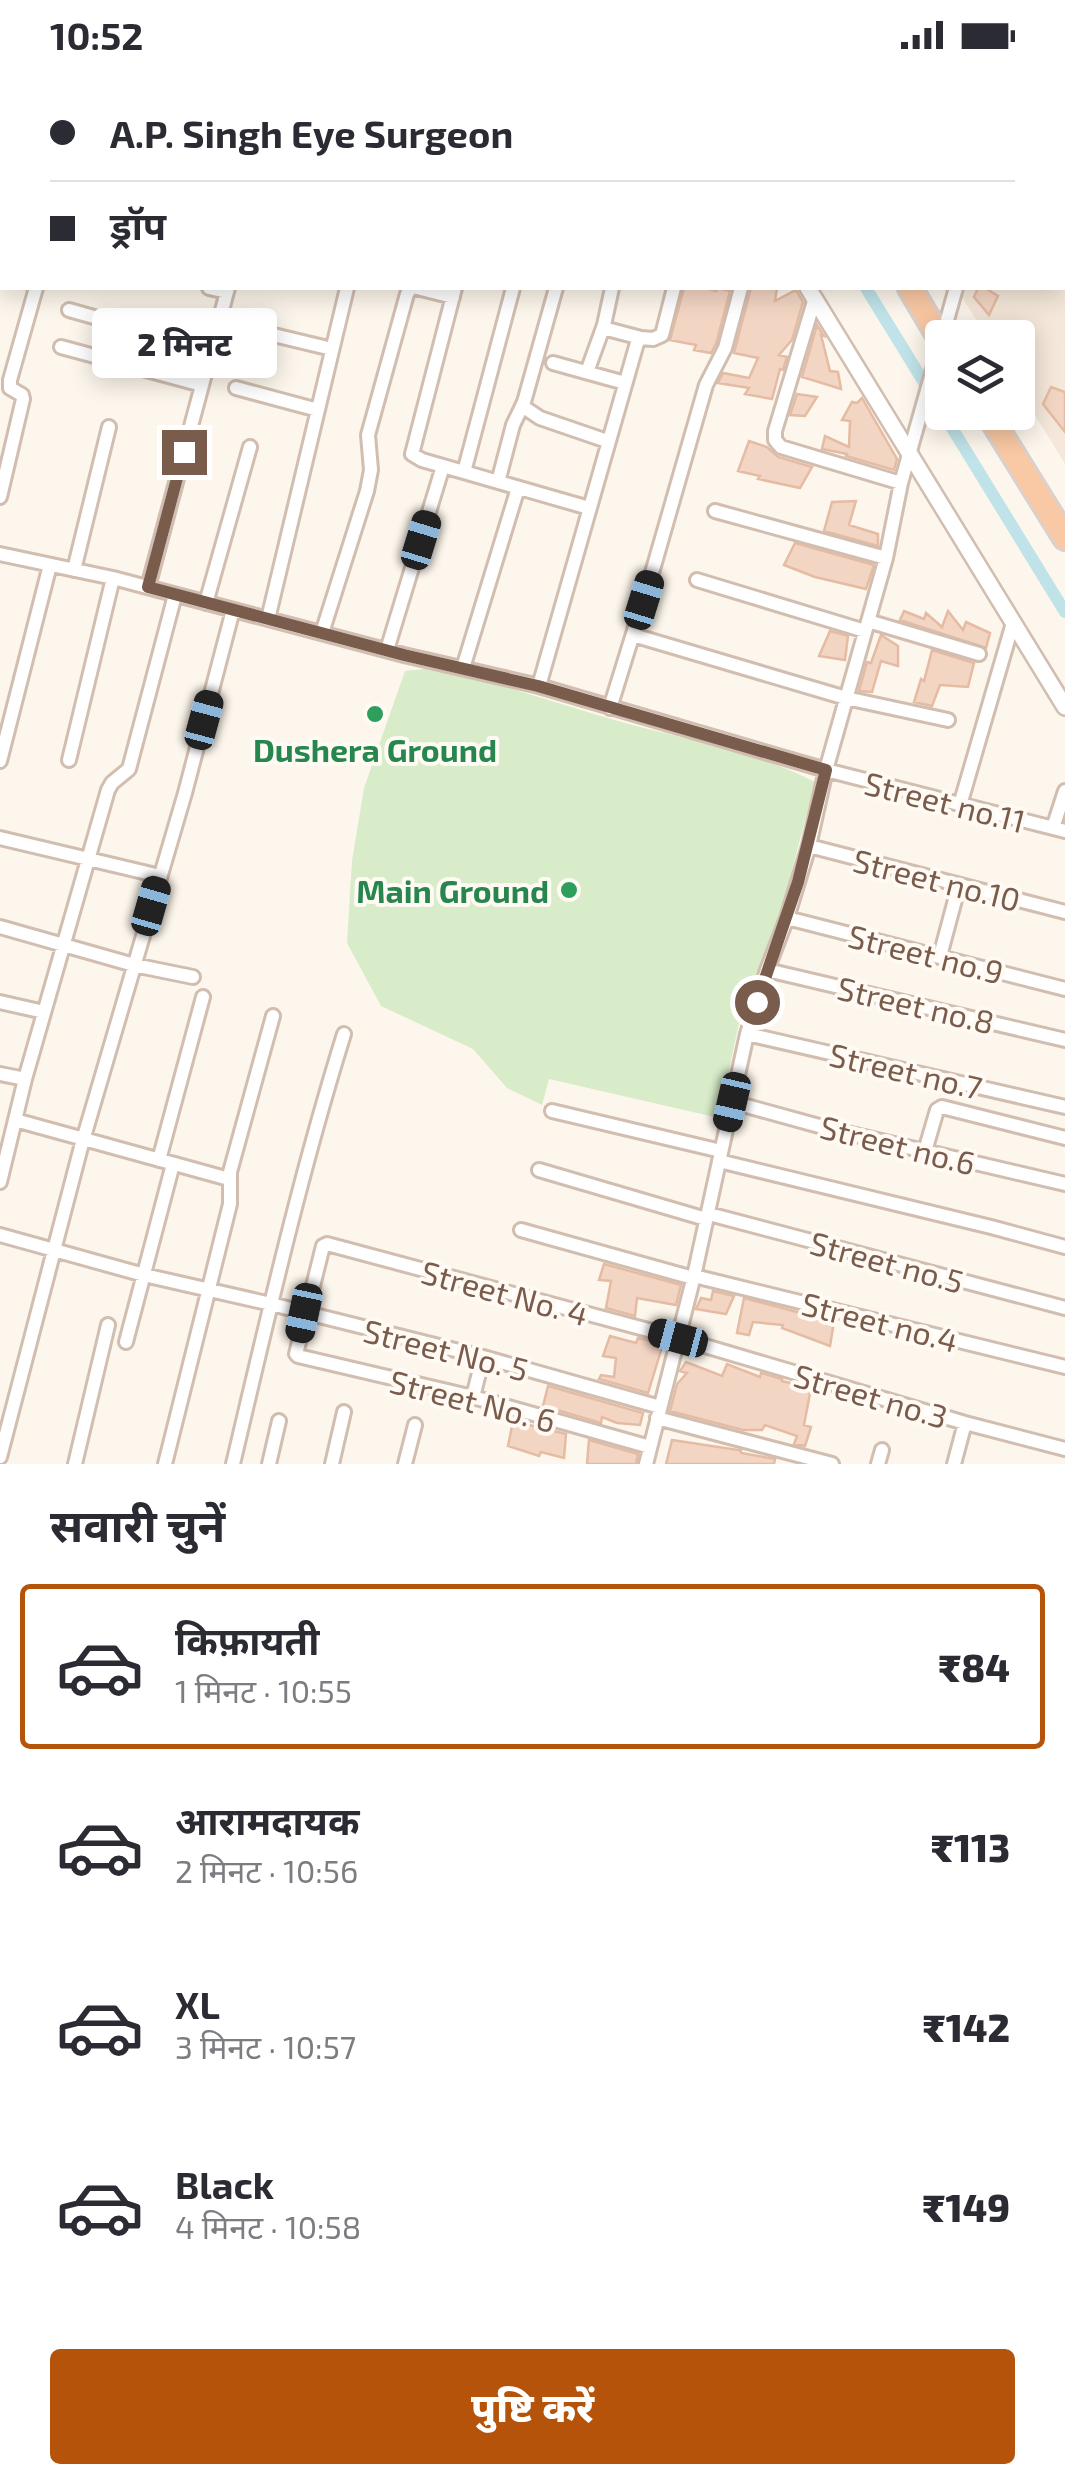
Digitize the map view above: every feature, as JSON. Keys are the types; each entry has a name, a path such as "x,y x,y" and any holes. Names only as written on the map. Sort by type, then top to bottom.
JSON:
{"highway":[{"path":"911,290 932,320"},
{"path":"926,290 938,320"},
{"path":"998,430 1065,538"},
{"path":"1014,430 1065,510"}],"street":[{"path":"0,497 23,399 9,385 35,290"},
{"path":"148,587 227,290"},
{"path":"268,619 332,349 342,290"},
{"path":"322,634 367,490 368,435 407,294 412,290"},
{"path":"464,472 512,290"},
{"path":"498,482 555,290"},
{"path":"587,372 604,326 612,290"},
{"path":"604,326 640,338 662,335 673,290"},
{"path":"610,708 709,374 725,348 740,290"},
{"path":"949,320 956,290"},
{"path":"454,292 412,454 588,508"},
{"path":"811,293 911,448 1065,707"},
{"path":"811,293 775,440 781,447 901,483"},
{"path":"69,310 212,350"},
{"path":"219,322 332,349"},
{"path":"538,686 640,338"},
{"path":"61,347 202,384"},
{"path":"553,363 624,383"},
{"path":"236,388 318,410"},
{"path":"646,1464 694,1277 747,1034 808,846 925,403"},
{"path":"522,406 540,418 608,441"},
{"path":"74,570 109,427"},
{"path":"206,602 250,447"},
{"path":"387,650 443,466"},
{"path":"463,668 518,488"},
{"path":"714,511 886,558"},
{"name":"Street no.11","path":"0,554 114,578 538,686 826,770 1059,830"},
{"path":"1,753 50,564"},
{"path":"70,760 114,578"},
{"path":"696,580 979,654"},
{"path":"0,1182 87,858 110,786 129,769 175,594"},
{"path":"0,1457 81,1147 185,793 233,610"},
{"path":"960,805 1013,623"},
{"path":"633,635 846,698 948,720"},
{"path":"1059,830 1065,791"},
{"path":"0,838 160,876"},
{"name":"Street no.10","path":"808,846 1065,912"},
{"path":"940,956 959,885"},
{"name":"Street no.9","path":"787,918 1065,989"},
{"path":"0,927 193,978"},
{"name":"Street no.8","path":"767,970 1065,1040"},
{"path":"126,1342 203,997"},
{"path":"0,1002 44,1012"},
{"path":"165,1464 230,1204 230,1179 274,1016"},
{"path":"233,1464 344,1034"},
{"name":"Street no.7","path":"747,1034 1065,1106"},
{"path":"0,1074 25,1080"},
{"name":"Street no.6","path":"732,1102 1065,1184"},
{"path":"925,1152 937,1110 942,1106 1065,1138"},
{"path":"552,1112 1065,1247"},
{"path":"14,1120 230,1179"},
{"name":"Street no.5","path":"539,1170 1065,1308"},
{"name":"Street no.4","path":"522,1230 694,1277 1065,1367"},
{"name":"Street No. 5","path":"0,1234 144,1275 483,1358 832,1464"},
{"name":"Street No. 4","path":"304,1313 323,1246 332,1246 678,1338"},
{"name":"Street No. 6","path":"304,1313 296,1354 300,1358 472,1398 650,1447"},
{"path":"75,1464 108,1325"},
{"name":"Street no.3","path":"678,1338 1065,1449"},
{"path":"472,1398 483,1358"},
{"path":"332,1464 344,1412"},
{"path":"269,1464 279,1421"},
{"path":"954,1464 964,1422"},
{"path":"407,1463 415,1425"}],"shaded area":[{"path":"957,290 1065,290 1065,464 1035,415 1035,320 976,320"}],"green space":[{"name":"Main Ground","path":"434,668 746,755 815,782 779,920 744,999 719,1118 549,1079 542,1105 507,1088 473,1049 381,1006 347,943 352,861 364,788 405,671"}],"building":[{"path":"683,290 730,291 711,353 694,350 696,345 670,340"},
{"path":"750,290 777,290 775,301 796,290 803,302 792,340 779,355 787,357 772,399 745,394 749,388 718,383 723,373 749,378 758,358 734,353"},
{"path":"977,290 988,290 998,296 989,315 974,297"},
{"path":"817,325 824,336 821,335 830,371 838,372 841,389 802,377"},
{"path":"1051,387 1065,392 1065,432 1043,404"},
{"path":"797,394 817,397 805,416 790,415"},
{"path":"862,398 897,459 894,470 822,449 825,436 849,447 850,421 842,420 852,402"},
{"path":"749,441 767,447 778,457 812,467 800,488 738,471"},
{"path":"856,501 849,525 878,534 878,546 824,531 832,502"},
{"path":"795,543 874,565 866,589 784,565"},
{"path":"904,611 924,619 926,613 942,627 948,611 963,630 966,622 990,633 986,648 900,620"},
{"path":"830,631 848,636 845,660 819,656"},
{"path":"881,635 898,646 898,666 881,661 872,692 859,691 867,662 871,663"},
{"path":"932,650 974,663 968,687 940,685 932,706 914,702"},
{"path":"604,1264 681,1285 676,1305 637,1298 635,1316 606,1308 611,1281 599,1280"},
{"path":"713,1291 734,1296 726,1314 696,1309 701,1298 711,1300"},
{"path":"744,1298 834,1322 830,1346 782,1328 783,1325 753,1322 749,1335 737,1333"},
{"path":"610,1336 636,1343 638,1338 663,1344 648,1393 599,1379 601,1375 614,1377 616,1358 603,1356"},
{"path":"686,1362 722,1376 727,1364 760,1377 761,1373 811,1388 804,1425 811,1427 805,1446 794,1444 797,1436 765,1425 762,1430 743,1430 670,1411 677,1384 687,1373 680,1371"},
{"path":"548,1386 643,1413 640,1425 602,1417 601,1423 543,1406"},
{"path":"513,1421 566,1434 564,1458 541,1452 539,1456 508,1446"},
{"path":"589,1440 638,1454 636,1464 587,1464"},
{"path":"672,1440 741,1450 775,1459 774,1464 666,1464"}],"waterway":[{"path":"867,290 1065,612"}],"place":[{"name":"Dushera Ground","path":"375,714"},
{"name":"Main Ground","path":"569,890"}],"route":[{"path":"184,452 148,587 538,686 826,770 798,882 757,1002"}]}
